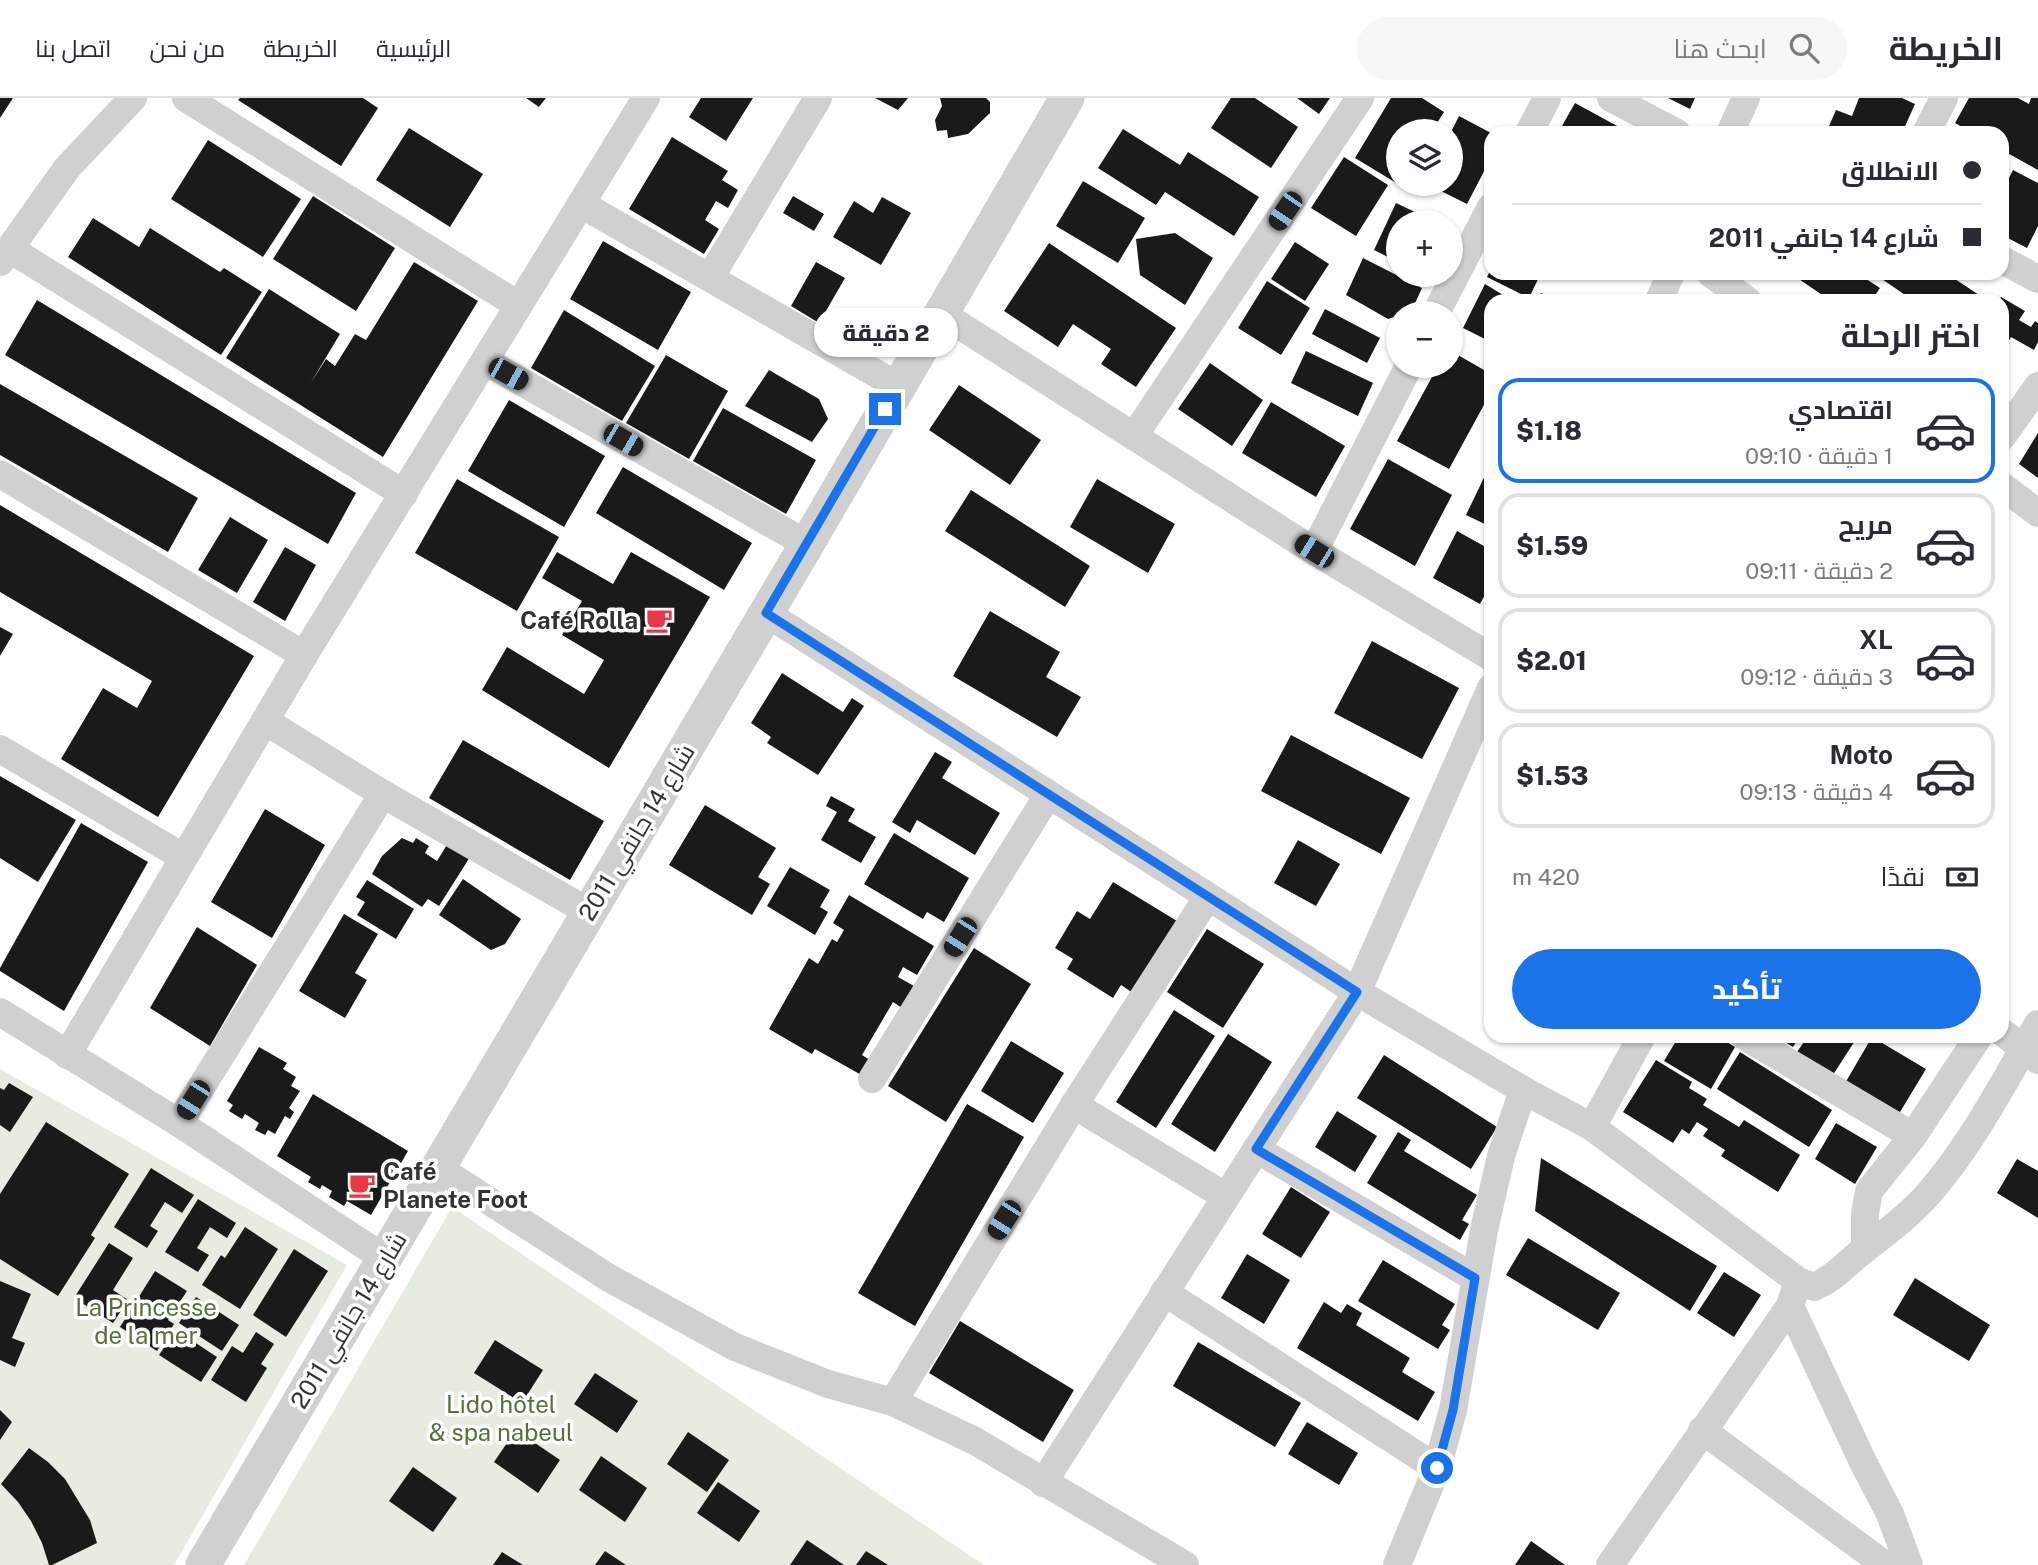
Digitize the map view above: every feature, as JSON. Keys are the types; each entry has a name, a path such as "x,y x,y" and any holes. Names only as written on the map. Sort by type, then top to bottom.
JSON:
{"street":[{"path":"133,98 67,168 5,256 404,494"},
{"path":"186,98 517,305"},
{"path":"67,1055 304,654 646,98"},
{"path":"711,276 818,98"},
{"name":"شارع 14 جانفي 2011","path":"203,1565 807,544 1067,98"},
{"path":"1134,436 1360,98"},
{"path":"1533,126 1547,98"},
{"path":"1611,98 1664,126"},
{"path":"1930,126 1944,98"},
{"path":"581,204 711,276 898,386"},
{"path":"1442,301 1484,220"},
{"path":"2009,264 2038,279"},
{"path":"1720,280 1738,294"},
{"path":"942,314 1314,551 1484,653"},
{"path":"485,361 807,544"},
{"path":"1314,551 1403,378"},
{"path":"2009,427 2038,386"},
{"path":"0,474 304,654"},
{"path":"2009,491 2038,513"},
{"path":"766,613 1357,992 1522,1090 1592,1127 1794,1293 1863,1462 1890,1514 1909,1565"},
{"path":"1043,1483 1357,992 1484,704"},
{"path":"265,721 383,794 589,912"},
{"path":"0,749 183,857"},
{"path":"178,1124 383,794"},
{"path":"872,1079 1048,795"},
{"path":"893,1402 1074,1105 1207,898"},
{"path":"0,1012 384,1258"},
{"path":"1610,1565 1794,1293 1832,1279 1930,1193 1982,1122 2021,1047 2038,1024"},
{"path":"1592,1127 1638,1043"},
{"path":"1756,1043 1913,1136"},
{"path":"1865,1249 1865,1213 1869,1191 1913,1136 1974,1043"},
{"path":"1397,1565 1437,1468 1453,1410 1475,1278 1501,1156 1522,1090"},
{"path":"1074,1105 1225,1196"},
{"path":"1256,1149 1475,1278"},
{"path":"438,1168 609,1278 736,1347 828,1384 893,1402 975,1441 1185,1565"},
{"path":"1164,1292 1437,1468"},
{"path":"1702,1430 1885,1565"}],"green space":[{"name":"La Princesse de la mer","path":"0,1069 347,1265 174,1565 0,1565"},
{"name":"Lido hôtel & spa nabeul","path":"452,1207 984,1565 244,1565"}],"building":[{"path":"0,98 13,98 0,118"},
{"path":"363,98 378,108 341,166 238,100"},
{"path":"526,98 546,98 539,107"},
{"path":"701,98 753,98 726,141 689,117"},
{"path":"875,98 908,98 898,110"},
{"path":"940,98 986,98 990,102 990,113 968,134 948,138 947,130 937,131 935,120 942,106"},
{"path":"1231,98 1255,98 1298,127 1271,168 1211,128"},
{"path":"1297,98 1330,98 1319,114"},
{"path":"1391,98 1422,98 1444,112 1440,119 1386,119 1386,177 1355,158"},
{"path":"1668,98 1695,98 1690,109"},
{"path":"1859,98 1902,98 1915,104 1905,126 1829,126 1836,110 1852,116"},
{"path":"1969,98 2018,98 2029,104 2031,98 2038,98 2038,170 2009,154 2009,126 1960,126 1955,123"},
{"path":"1575,103 1617,126 1562,126"},
{"path":"1459,116 1484,129 1484,171 1467,204 1451,196 1463,196 1463,119 1458,119"},
{"path":"409,128 483,174 450,227 376,180"},
{"path":"1123,129 1180,165 1188,152 1259,197 1234,236 1165,192 1156,205 1098,168"},
{"path":"672,137 728,171 722,180 738,190 728,208 716,201 705,220 719,229 704,254 629,209"},
{"path":"208,140 301,199 263,257 171,199"},
{"path":"1344,157 1386,184 1386,188 1356,236 1311,208"},
{"path":"2013,170 2038,183 2038,226 2027,248 2009,239 2009,178"},
{"path":"1083,181 1145,218 1118,263 1056,226"},
{"path":"313,196 395,248 356,311 273,259"},
{"path":"793,196 824,214 814,231 783,213"},
{"path":"882,197 911,213 881,265 833,237 854,201 873,213"},
{"path":"1396,203 1411,210 1393,210"},
{"path":"93,218 139,247 150,228 220,272 224,268 262,292 221,355 68,257"},
{"path":"1386,224 1386,256 1374,250"},
{"path":"1175,233 1213,258 1185,305 1140,275 1136,239"},
{"path":"603,241 691,292 658,350 570,299"},
{"path":"1295,242 1329,264 1305,301 1271,279"},
{"path":"1049,243 1176,328 1136,387 1101,364 1111,349 1073,324 1058,347 1004,311"},
{"path":"1363,258 1386,270 1386,287 1422,288 1416,301 1386,301 1386,318 1346,295"},
{"path":"414,262 478,301 383,457 226,358 269,289 340,334 310,384 326,359 335,366 355,334 366,340"},
{"path":"816,262 845,278 819,323 791,306"},
{"path":"1493,280 1538,280 1531,294 1521,294"},
{"path":"1800,280 1868,280 1880,288 1876,294 1821,294"},
{"path":"1883,280 1956,280 1978,294 1904,294"},
{"path":"1267,281 1310,308 1281,355 1238,328"},
{"path":"1485,284 1501,294 1484,294 1484,338 1463,328"},
{"path":"37,300 356,493 328,544 5,355"},
{"path":"2009,302 2025,311 2019,320 2031,327 2035,321 2038,323 2038,342 2034,350 2011,337 2009,340"},
{"path":"1325,309 1380,338 1367,363 1312,334"},
{"path":"564,310 655,366 622,421 531,368"},
{"path":"1306,351 1373,383 1358,416 1291,383"},
{"path":"666,355 728,391 689,459 626,423"},
{"path":"1463,358 1484,370 1484,405 1449,469 1397,441 1431,378 1463,378"},
{"path":"1210,363 1263,400 1232,446 1178,409"},
{"path":"769,370 819,399 828,419 812,442 745,406"},
{"path":"0,384 198,498 168,552 0,455"},
{"path":"959,385 1041,440 1010,485 929,430"},
{"path":"509,400 605,456 564,527 468,471"},
{"path":"1271,402 1345,446 1316,497 1242,453"},
{"path":"723,408 816,460 786,514 693,461"},
{"path":"2038,433 2038,478 2019,464"},
{"path":"1388,459 1452,495 1415,566 1350,529"},
{"path":"623,467 752,543 724,590 596,513"},
{"path":"1484,478 1484,524 1466,515"},
{"path":"457,479 559,537 517,611 415,553"},
{"path":"1097,479 1175,524 1148,573 1070,527"},
{"path":"971,490 1090,566 1065,607 945,531"},
{"path":"0,505 254,656 158,817 61,759 103,688 137,708 152,681 0,592"},
{"path":"230,517 268,540 237,593 198,570"},
{"path":"1457,531 1484,546 1484,596 1480,604 1433,578"},
{"path":"285,547 316,565 285,621 253,602"},
{"path":"557,552 613,584 631,552 710,597 609,768 482,690 507,647 584,694 604,660 562,635 582,601 542,578"},
{"path":"990,611 1060,652 1046,677 1081,697 1057,737 953,676"},
{"path":"0,627 13,634 0,656"},
{"path":"1372,641 1459,688 1422,759 1334,713"},
{"path":"782,673 843,712 852,698 864,706 818,775 767,743 771,737 751,723"},
{"path":"1291,735 1410,798 1381,854 1261,791"},
{"path":"463,740 604,821 570,880 429,798"},
{"path":"935,752 952,762 942,778 1000,813 975,855 917,820 910,833 892,822"},
{"path":"0,776 76,820 38,882 0,858"},
{"path":"831,796 855,809 848,821 876,837 861,863 821,840 837,812 826,806"},
{"path":"705,805 776,848 758,877 770,884 752,915 669,865"},
{"path":"265,809 325,845 272,938 211,902"},
{"path":"81,823 148,862 64,1011 0,971 0,968"},
{"path":"894,833 969,878 944,922 927,912 923,919 864,884"},
{"path":"402,838 413,843 416,838 429,846 425,853 437,861 448,843 470,857 439,906 428,899 422,907 372,874 382,856"},
{"path":"1298,840 1340,864 1316,906 1274,883"},
{"path":"790,867 830,890 820,907 828,912 815,935 767,906"},
{"path":"463,879 521,919 505,944 491,950 439,915"},
{"path":"367,880 414,909 396,939 357,915 365,902 356,897"},
{"path":"1113,882 1177,921 1133,993 1121,985 1113,998 1067,969 1073,959 1055,948 1077,911 1090,919"},
{"path":"849,895 934,946 917,975 903,967 898,977 914,986 902,1008 893,1002 862,1055 873,1062 865,1077 815,1049 812,1054 769,1029 809,958 818,964 832,939 837,942 844,930 833,923"},
{"path":"344,914 378,934 355,973 367,980 345,1018 299,991"},
{"path":"197,927 257,965 210,1046 150,1008"},
{"path":"1207,929 1264,964 1223,1028 1167,992"},
{"path":"974,948 1031,984 946,1122 888,1086"},
{"path":"1174,1010 1215,1036 1156,1128 1116,1102"},
{"path":"1228,1034 1272,1062 1215,1152 1171,1124"},
{"path":"1011,1041 1064,1073 1033,1123 981,1091"},
{"path":"1675,1043 1728,1043 1735,1047 1711,1089 1664,1061"},
{"path":"1803,1043 1854,1043 1831,1078 1795,1055"},
{"path":"1868,1043 1882,1043 1926,1069 1894,1122 1841,1090"},
{"path":"259,1047 287,1063 283,1069 296,1077 291,1086 300,1091 289,1108 294,1112 290,1119 285,1116 275,1134 268,1130 265,1135 255,1130 259,1123 245,1114 242,1119 229,1111 233,1105 227,1101"},
{"path":"1740,1052 1832,1110 1809,1147 1717,1089"},
{"path":"1384,1055 1497,1127 1471,1169 1357,1098"},
{"path":"1656,1060 1692,1082 1689,1088 1707,1099 1703,1105 1739,1127 1744,1120 1800,1155 1778,1192 1721,1156 1725,1150 1703,1136 1708,1129 1697,1122 1689,1134 1682,1129 1673,1143 1623,1112"},
{"path":"9,1083 33,1097 10,1132 0,1125 0,1088 4,1090"},
{"path":"313,1094 408,1151 371,1215 347,1201 344,1206 329,1197 332,1191 322,1185 320,1189 308,1182 311,1177 277,1156"},
{"path":"967,1104 1024,1137 915,1326 858,1293"},
{"path":"1337,1111 1377,1136 1355,1172 1315,1147"},
{"path":"46,1122 129,1174 91,1235 95,1238 58,1296 0,1259 0,1194"},
{"path":"1836,1123 1877,1147 1855,1184 1815,1159"},
{"path":"1398,1132 1411,1140 1404,1151 1477,1195 1462,1220 1469,1224 1460,1240 1367,1183"},
{"path":"1541,1158 1717,1266 1690,1311 1535,1211"},
{"path":"2017,1159 2038,1171 2038,1218 1997,1193"},
{"path":"151,1168 194,1195 182,1213 165,1202 150,1226 158,1231 147,1248 114,1227"},
{"path":"1291,1187 1330,1212 1301,1258 1262,1234"},
{"path":"198,1199 236,1223 227,1238 210,1227 197,1248 209,1255 198,1272 165,1252"},
{"path":"245,1227 278,1249 240,1309 202,1285 221,1255 225,1258"},
{"path":"1528,1238 1620,1293 1598,1330 1506,1275"},
{"path":"109,1243 133,1258 113,1290 128,1300 113,1323 74,1298"},
{"path":"294,1249 328,1271 286,1337 253,1315"},
{"path":"1247,1254 1290,1280 1264,1324 1221,1298"},
{"path":"1383,1260 1455,1304 1442,1325 1450,1330 1438,1349 1358,1301"},
{"path":"155,1271 187,1291 168,1320 174,1324 157,1351 120,1327"},
{"path":"1724,1272 1761,1295 1734,1337 1697,1313"},
{"path":"1915,1278 1990,1325 1969,1361 1893,1315"},
{"path":"0,1281 31,1294 12,1338 25,1343 15,1367 0,1360"},
{"path":"196,1297 239,1325 222,1351 179,1323"},
{"path":"1324,1302 1341,1313 1347,1304 1362,1313 1356,1325 1410,1358 1402,1372 1435,1392 1418,1421 1297,1348"},
{"path":"960,1321 1074,1390 1043,1442 929,1373"},
{"path":"176,1330 217,1357 201,1382 159,1355"},
{"path":"256,1332 274,1344 261,1364 267,1368 246,1402 211,1380 232,1346 243,1353"},
{"path":"495,1340 543,1370 522,1403 474,1373"},
{"path":"1198,1342 1301,1403 1275,1447 1173,1386"},
{"path":"595,1373 638,1401 617,1433 574,1404"},
{"path":"0,1410 12,1422 0,1440"},
{"path":"1307,1422 1358,1453 1339,1485 1288,1454"},
{"path":"516,1430 560,1460 538,1493 494,1462"},
{"path":"688,1432 729,1460 707,1492 667,1464"},
{"path":"29,1448 65,1479 90,1520 97,1543 52,1565 49,1565 31,1521 1,1484"},
{"path":"601,1456 647,1488 625,1522 579,1490"},
{"path":"413,1467 457,1498 433,1532 389,1501"},
{"path":"718,1482 760,1511 739,1542 697,1513"},
{"path":"807,1540 844,1565 790,1565"},
{"path":"1531,1541 1565,1565 1515,1565"},
{"path":"605,1551 626,1565 595,1565"},
{"path":"866,1551 888,1565 856,1565"},
{"path":"502,1552 523,1565 493,1565"}],"place":[{"name":"Café Rolla","path":"659,620"},
{"name":"Café Planete Foot","path":"362,1185"}],"route":[{"path":"885,409 766,613 1357,992 1256,1149 1475,1278 1453,1410 1437,1468"}]}
